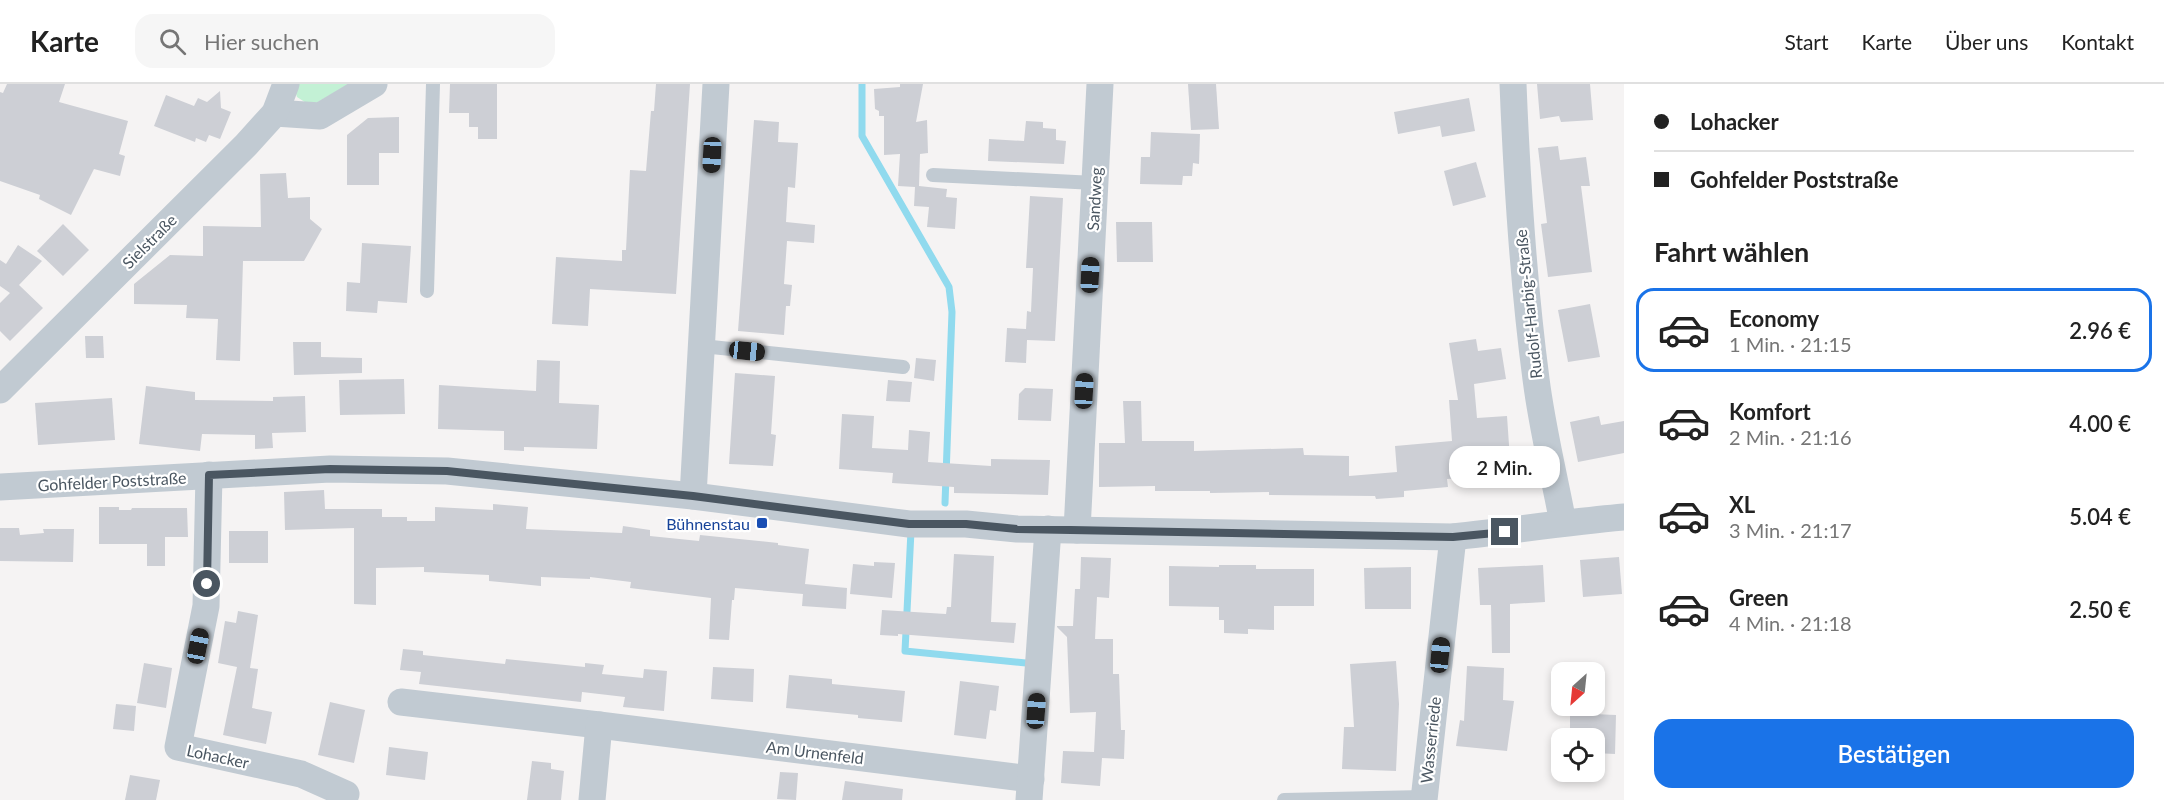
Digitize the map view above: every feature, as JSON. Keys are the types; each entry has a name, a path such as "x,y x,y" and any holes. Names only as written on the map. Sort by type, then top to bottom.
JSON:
{"street":[{"name":"Sielstraße","path":"0,390 246,145 275,113 286,84"},
{"path":"275,113 320,116 374,84"},
{"path":"693,496 716,84"},
{"name":"Sandweg","path":"1077,530 1100,84"},
{"name":"Rudolf-Harbig-Straße","path":"1513,84 1519,215 1526,295 1536,382 1563,523"},
{"name":"Gohfelder Poststraße","path":"0,487 330,469 447,471 693,496 909,524 966,524 1017,529 1453,537 1624,517"},
{"name":"Lohacker","path":"209,475 206,606 178,747 301,774 346,794"},
{"path":"1030,790 1048,529"},
{"name":"Wasserriede","path":"1424,799 1453,537"},
{"name":"Am Urnenfeld","path":"401,702 599,725 1030,790"},
{"path":"592,800 599,725"}],"lane":[{"path":"427,291 433,84"},
{"path":"933,175 1095,183"},
{"path":"702,346 903,367"},
{"path":"1284,800 1424,799"}],"green space":[{"path":"293,84 349,84 311,106 297,97"}],"building":[{"path":"7,84 65,84 59,102 128,121 119,154 125,156 120,176 94,169 71,215 39,199 40,195 0,181 0,92 3,93"},
{"path":"450,84 497,84 497,139 478,139 478,127 469,127 469,113 449,113"},
{"path":"656,84 690,84 676,294 590,289 588,326 552,324 556,257 622,261 622,250 626,250 630,170 646,171 651,111 654,111"},
{"path":"900,84 923,84 916,122 927,120 928,153 920,154 919,186 947,189 946,197 957,198 955,229 927,227 929,207 914,206 915,187 898,186 900,154 884,155 884,116 879,116 879,111 875,109 874,89 900,87"},
{"path":"1188,84 1216,84 1219,129 1191,130"},
{"path":"1537,84 1590,84 1593,120 1561,122 1559,116 1540,119"},
{"path":"220,91 221,108 231,112 220,139 209,135 206,142 196,138 195,142 154,126 166,95 194,106 198,98 207,102"},
{"path":"1469,98 1475,131 1442,137 1440,126 1398,134 1394,112"},
{"path":"399,117 399,153 379,153 379,185 347,185 347,135 368,118"},
{"path":"754,120 779,122 778,142 798,143 795,188 788,187 786,222 815,225 814,243 787,241 784,284 792,285 790,306 786,306 784,335 738,331"},
{"path":"1026,121 1043,122 1043,128 1056,129 1056,140 1066,141 1064,164 988,161 989,139 1024,141"},
{"path":"1151,132 1200,134 1199,164 1193,163 1192,176 1183,176 1182,185 1140,184 1141,157 1150,157"},
{"path":"1558,146 1560,160 1586,157 1590,186 1581,186 1592,272 1548,277 1541,224 1547,223 1538,148"},
{"path":"1476,162 1486,197 1453,206 1444,171"},
{"path":"286,173 288,198 310,197 310,219 322,229 304,261 243,261 240,361 216,360 218,319 186,318 187,305 134,304 134,284 170,255 203,256 203,226 261,227 260,174"},
{"path":"1030,196 1063,198 1055,341 1027,340 1026,363 1005,362 1007,328 1026,329 1027,311 1031,312 1033,268 1026,268"},
{"path":"1116,222 1152,222 1153,262 1117,262"},
{"path":"63,224 89,250 63,276 37,251"},
{"path":"362,243 411,246 407,303 378,301 377,313 346,311 347,282 360,283"},
{"path":"18,245 42,261 19,285 43,308 10,341 0,331 0,303 10,293 0,286 0,260 6,264"},
{"path":"1590,304 1600,357 1568,362 1558,310"},
{"path":"85,336 103,336 104,358 86,358"},
{"path":"1476,339 1478,351 1501,348 1506,379 1474,384 1477,418 1507,416 1511,474 1447,479 1448,487 1404,491 1404,497 1376,499 1375,496 1269,495 1269,492 1155,491 1155,486 1099,487 1099,443 1125,443 1123,401 1141,401 1142,441 1194,441 1194,451 1303,448 1304,455 1349,456 1349,476 1397,472 1395,446 1452,441 1449,400 1458,400 1449,343"},
{"path":"293,342 321,342 321,357 362,358 362,373 294,375"},
{"path":"916,358 936,360 934,381 914,378"},
{"path":"537,360 560,361 559,403 599,405 597,449 524,447 524,451 504,450 504,431 438,429 439,385 536,391"},
{"path":"735,373 775,376 771,434 776,435 773,466 729,464"},
{"path":"404,379 405,414 340,415 339,380"},
{"path":"888,380 912,382 910,402 886,401"},
{"path":"146,386 195,392 195,400 273,401 273,397 305,396 306,432 272,433 273,448 255,449 255,435 202,434 200,451 139,444"},
{"path":"1025,388 1053,389 1051,421 1018,420 1019,394"},
{"path":"112,398 115,440 38,445 35,403"},
{"path":"842,414 874,416 872,448 908,450 909,430 930,432 928,462 991,466 991,459 1050,460 1048,495 954,493 954,487 892,483 893,473 839,469"},
{"path":"1599,416 1601,425 1624,421 1624,453 1578,462 1570,422"},
{"path":"324,490 325,509 382,509 382,517 407,517 407,521 435,521 435,507 493,510 493,504 528,507 526,529 622,533 623,526 650,530 650,536 699,541 700,535 778,543 778,545 809,549 805,584 847,588 846,609 802,606 803,594 735,588 729,640 709,639 711,598 630,588 631,582 590,577 590,579 541,577 541,586 489,581 489,575 424,572 424,567 376,568 376,605 354,604 354,528 285,530 284,492"},
{"path":"99,507 119,507 119,510 187,508 188,537 165,537 165,566 147,566 147,544 99,544"},
{"path":"0,528 19,528 20,535 44,533 43,529 74,529 73,562 0,561"},
{"path":"229,531 268,531 268,563 229,563"},
{"path":"954,554 994,556 991,622 1016,623 1014,643 898,634 898,636 880,635 882,610 946,614 947,607 951,607"},
{"path":"1081,557 1111,558 1109,598 1097,597 1095,639 1113,639 1113,674 1119,674 1121,730 1125,730 1124,759 1102,758 1100,786 1061,783 1063,751 1094,752 1096,712 1070,713 1067,637 1057,627 1073,626 1075,589 1080,589"},
{"path":"1619,557 1622,594 1583,597 1580,560"},
{"path":"874,562 895,563 892,598 850,594 853,564 874,566"},
{"path":"1219,565 1256,565 1256,569 1314,569 1314,606 1274,606 1274,630 1248,629 1248,634 1224,633 1224,620 1219,620 1219,607 1169,606 1169,566 1219,567"},
{"path":"1543,565 1545,602 1510,604 1510,653 1492,653 1491,605 1480,605 1478,568"},
{"path":"1411,567 1411,609 1365,609 1364,568"},
{"path":"238,611 258,615 250,668 258,669 252,708 272,712 266,744 223,735 237,667 218,663 225,621 236,623"},
{"path":"403,649 423,651 423,655 505,664 506,659 585,667 585,663 604,665 602,674 643,678 644,669 667,671 664,711 623,707 625,697 582,692 581,702 419,684 421,672 400,670"},
{"path":"1396,661 1399,704 1396,771 1342,769 1344,727 1354,727 1350,664"},
{"path":"144,663 172,668 166,708 137,703"},
{"path":"1467,666 1504,668 1503,700 1514,701 1507,751 1456,746 1460,720 1464,721"},
{"path":"713,667 754,669 753,702 711,699"},
{"path":"789,675 832,679 832,684 905,691 902,722 786,708"},
{"path":"960,681 999,686 996,711 990,710 986,739 954,735"},
{"path":"330,702 365,710 354,763 318,755"},
{"path":"116,704 136,706 134,731 113,729"},
{"path":"1616,715 1615,754 1605,754 1605,728 1570,728 1570,716"},
{"path":"389,747 428,752 425,780 386,775"},
{"path":"532,761 551,763 551,769 564,771 561,800 527,800"},
{"path":"780,772 798,773 796,800 777,799"},
{"path":"130,775 160,780 156,800 125,800"},
{"path":"845,781 903,789 902,800 842,800"}],"waterway":[{"path":"862,84 862,136 949,287 952,312 945,503"},
{"path":"911,531 905,651 1026,663"}],"place":[{"name":"Bühnenstau","path":"762,523"}],"route":[{"path":"207,584 209,475 330,469 447,471 693,496 909,524 966,524 1017,529 1378,536 1453,537 1505,532"}]}
